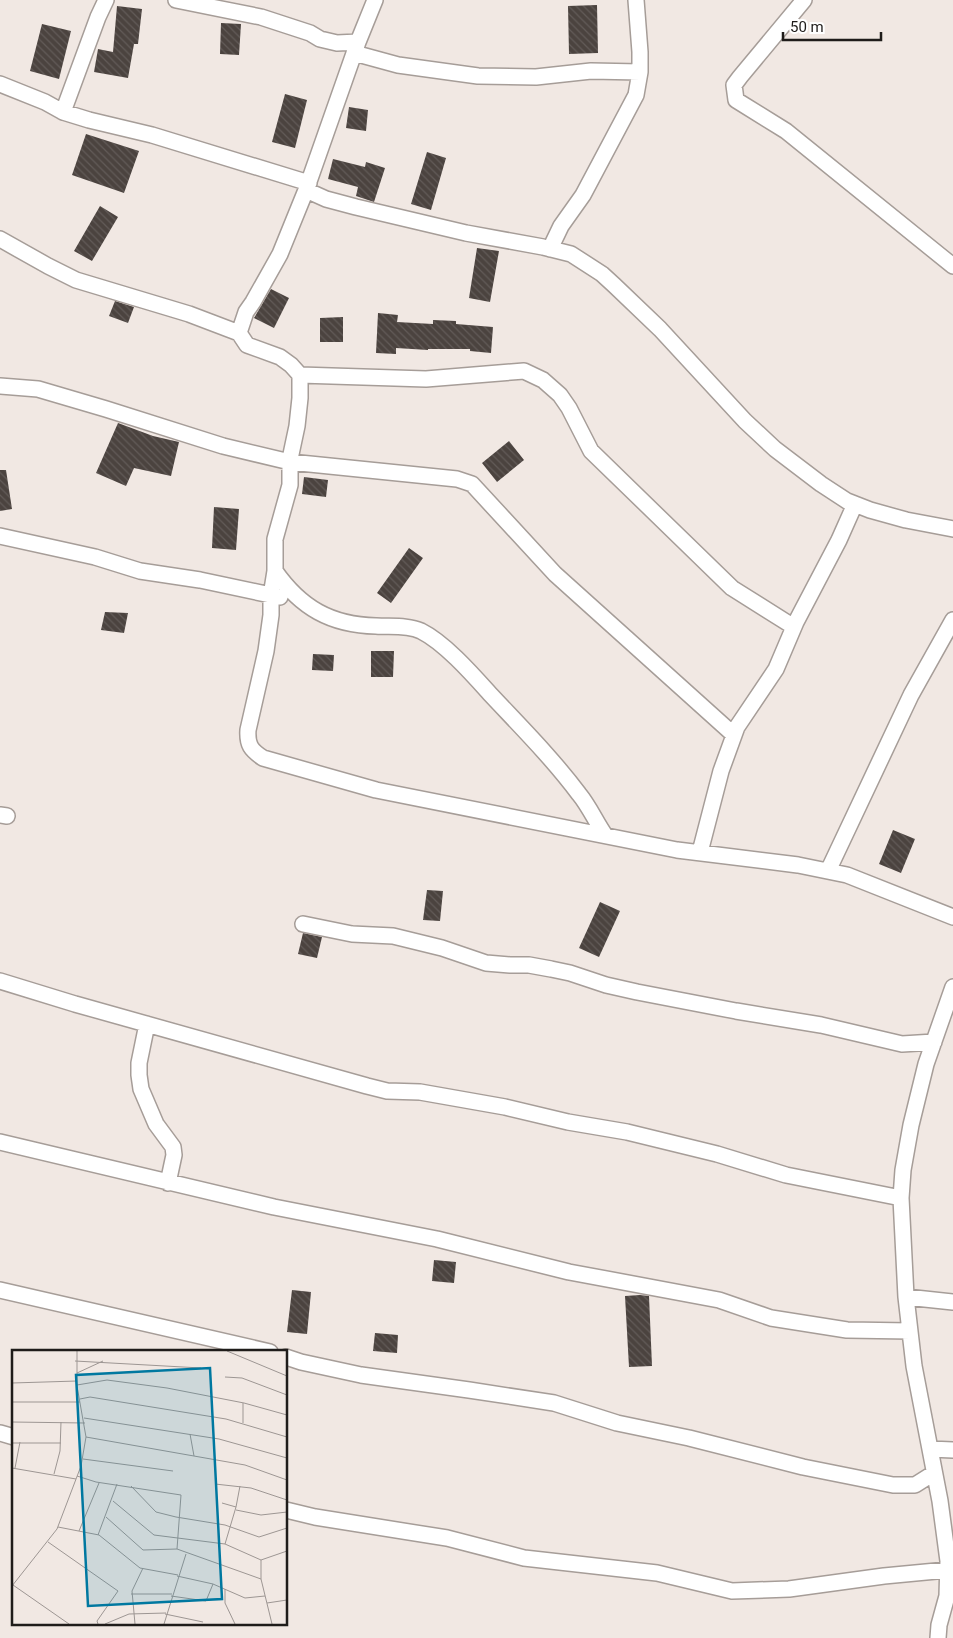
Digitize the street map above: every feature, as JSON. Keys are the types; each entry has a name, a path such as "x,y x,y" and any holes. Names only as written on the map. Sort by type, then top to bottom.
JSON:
{"street":[{"path":"63,112 106,0"},
{"path":"176,0 261,17 310,33 320,39 356,47 398,65 478,76 536,77 591,71 640,72"},
{"path":"239,333 246,312 280,254 308,187 374,0"},
{"path":"550,249 561,226 584,195 636,95 640,72 636,0"},
{"path":"804,0 734,85 736,100 786,131 953,266"},
{"path":"0,84 45,102 63,112 152,135 308,187 326,199 466,232 571,254 602,274 660,329 746,421 775,449 821,484 848,501 870,510 906,520 953,529"},
{"path":"0,239 76,280 189,314 239,333 247,345 280,357 300,375 300,398 290,462 290,485 275,539 275,571 266,650 248,730 247,742 251,750 263,758 376,790 677,850 828,871 869,883 953,917"},
{"path":"300,375 426,379 524,371 543,380 560,395 569,408 591,451 732,588 794,627"},
{"path":"0,386 38,390 106,409 223,446 290,462 458,479 472,484 555,574 734,735"},
{"path":"700,852 721,771 737,726 776,669 794,627 839,540 855,504"},
{"path":"0,536 96,557 140,571 200,580 271,596 298,599"},
{"path":"275,571 298,599 318,614 344,623 407,628 420,631 436,640 546,753 580,795 605,835"},
{"path":"828,871 911,695 953,620"},
{"path":"303,924 352,934 393,936 442,948 486,963 510,966 529,965 551,969 637,992 821,1025 902,1044 934,1042"},
{"path":"0,981 387,1091 420,1092 627,1132 717,1154 786,1175 901,1198"},
{"path":"938,1638 939,1625 950,1599 948,1561 941,1510 914,1366 906,1297 901,1198 903,1170 911,1125 934,1042 953,987"},
{"path":"147,1024 139,1062 139,1074 141,1089 156,1124 173,1147 174,1155 168,1183"},
{"path":"0,1142 168,1183 303,1213 438,1239 569,1272 719,1300 770,1318 847,1330 910,1331"},
{"path":"0,1290 261,1350"},
{"path":"906,1297 953,1302"},
{"path":"288,1358 361,1375 554,1403 617,1423 689,1438 794,1465 877,1483 915,1485 934,1472"},
{"path":"930,1448 953,1450"},
{"path":"288,1510 315,1517 447,1538 524,1558 657,1572 732,1591 789,1588 947,1570"}],"building":[{"path":"597,5 598,53 569,54 568,6"},
{"path":"117,6 142,9 138,44 134,44 128,78 94,72 98,49 113,52"},
{"path":"221,23 241,24 239,55 220,54"},
{"path":"42,24 71,31 59,79 30,71"},
{"path":"285,94 307,100 295,148 272,142"},
{"path":"349,107 368,110 366,131 346,128"},
{"path":"86,134 139,151 124,193 72,175"},
{"path":"427,152 446,158 431,210 411,204"},
{"path":"333,159 365,167 366,162 385,168 374,202 356,196 358,187 328,179"},
{"path":"100,206 118,217 92,261 74,251"},
{"path":"477,248 499,251 490,302 469,298"},
{"path":"271,289 289,298 274,328 254,318"},
{"path":"115,301 134,307 128,323 109,316"},
{"path":"378,313 398,315 397,322 433,324 433,320 456,321 456,324 493,327 491,353 470,351 470,349 428,350 396,348 396,354 376,353"},
{"path":"343,317 343,342 320,342 320,318"},
{"path":"118,423 153,436 179,442 171,476 134,468 126,486 96,473"},
{"path":"509,441 524,460 497,482 482,463"},
{"path":"0,470 6,470 12,509 0,511"},
{"path":"304,477 328,480 326,497 302,494"},
{"path":"214,507 239,509 236,550 212,548"},
{"path":"409,548 423,558 391,603 377,593"},
{"path":"105,612 128,613 124,633 101,630"},
{"path":"371,651 394,651 393,677 371,677"},
{"path":"313,654 334,655 333,671 312,670"},
{"path":"893,830 915,839 901,873 879,864"},
{"path":"427,890 443,891 440,921 423,920"},
{"path":"600,902 620,911 599,957 579,948"},
{"path":"303,933 322,937 317,958 298,954"},
{"path":"434,1260 456,1262 454,1283 432,1281"},
{"path":"292,1290 311,1292 307,1334 287,1332"},
{"path":"625,1296 649,1296 652,1366 629,1367"},
{"path":"375,1333 398,1335 397,1353 373,1351"}]}
